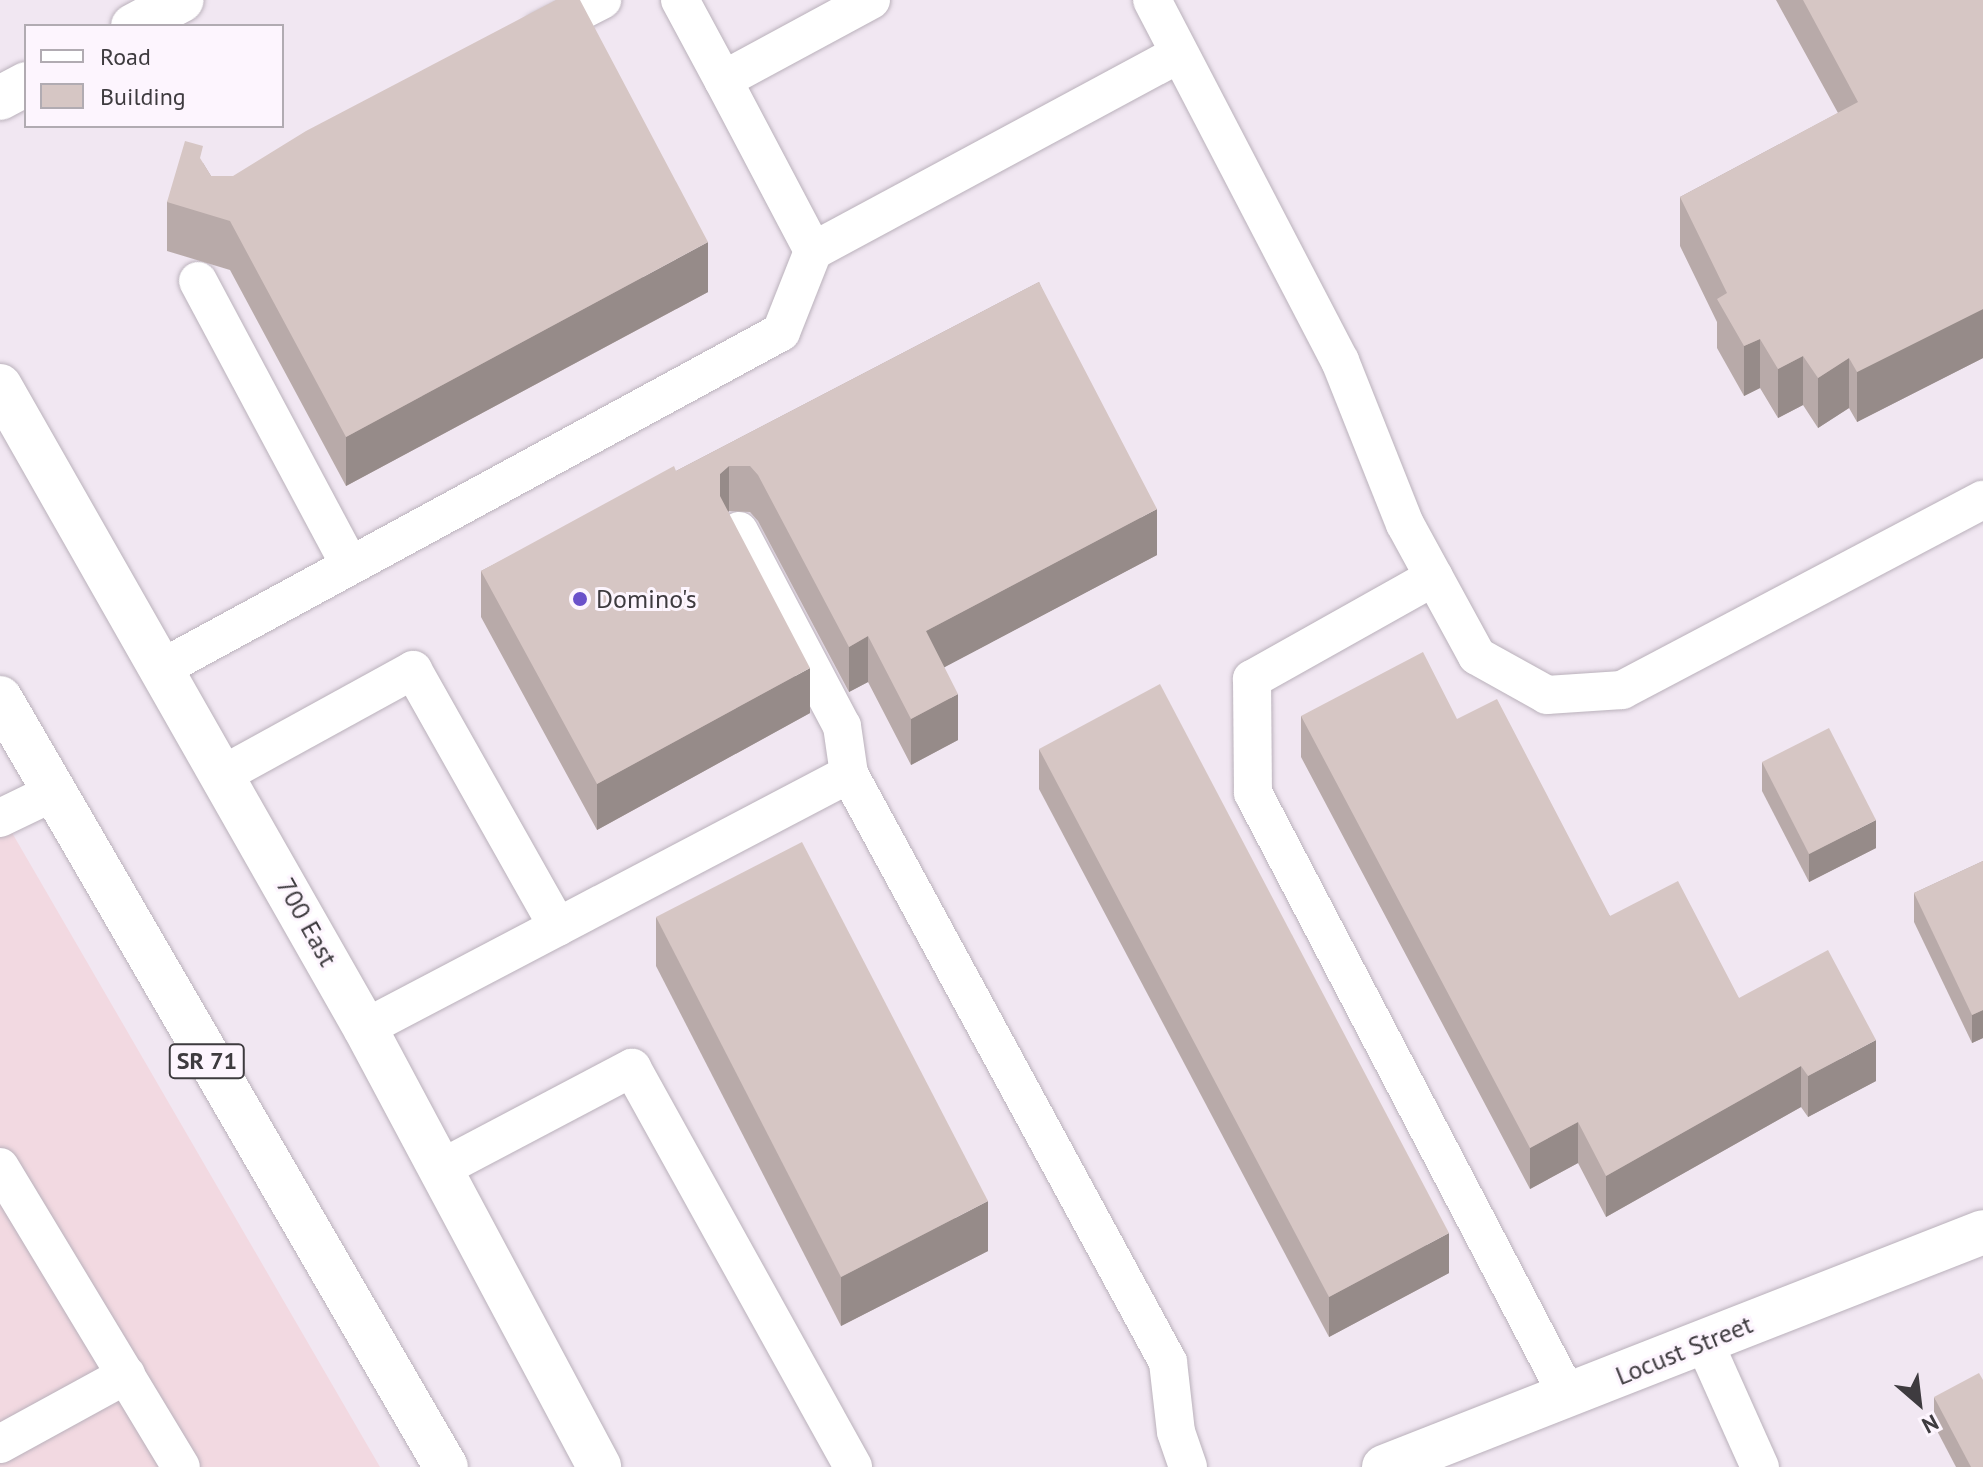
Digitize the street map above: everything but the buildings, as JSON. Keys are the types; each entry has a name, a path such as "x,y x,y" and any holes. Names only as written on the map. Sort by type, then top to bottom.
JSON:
{"main road":[{"path":"137,24 182,0"},
{"path":"0,98 24,85"},
{"name":"700 East","path":"0,386 224,774 365,1028 599,1467"},
{"name":"SR 71","path":"0,698 446,1467"},
{"name":"Locust Street","path":"1384,1467 1983,1232"}],"lane":[{"path":"504,51 602,0"},
{"path":"680,0 813,251"},
{"path":"723,80 871,0"},
{"path":"1152,0 1340,361 1405,524 1477,656 1547,695 1622,690 1983,500"},
{"path":"162,668 781,332 813,251 1179,54"},
{"path":"198,281 349,564"},
{"path":"739,531 842,726 849,774 1168,1362 1176,1432 1188,1467"},
{"path":"1434,577 1252,679 1253,793 1568,1396"},
{"path":"224,774 413,670 558,927"},
{"path":"365,1028 849,774"},
{"path":"0,818 54,792"},
{"path":"442,1168 632,1068 853,1467"},
{"path":"0,1167 181,1467"},
{"path":"1704,1342 1760,1467"},
{"path":"0,1444 126,1375"}],"shaded area":[{"path":"0,812 380,1467 0,1467"}],"place":[{"name":"Domino's","path":"580,599"}]}
